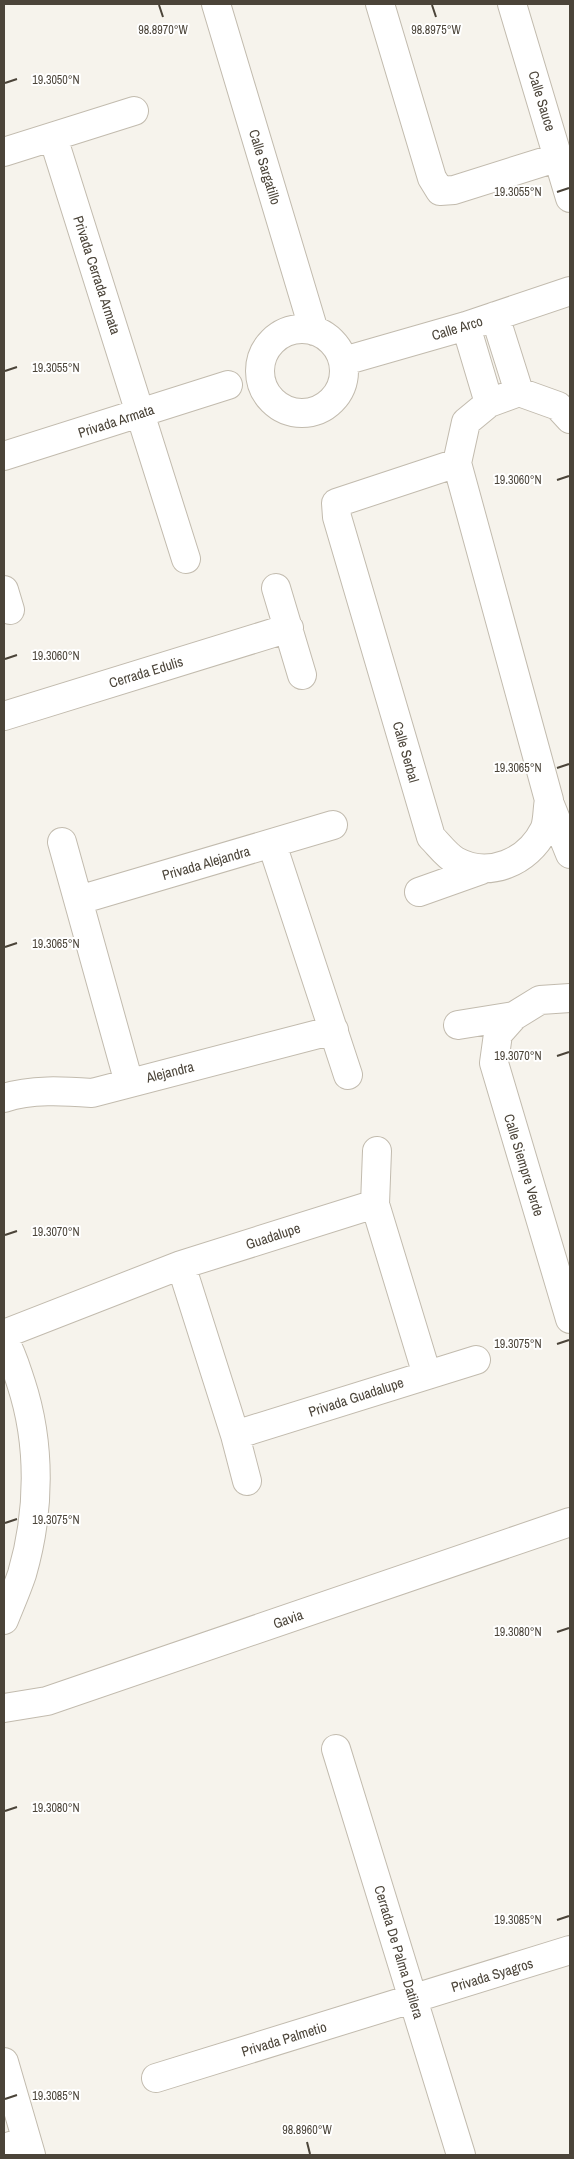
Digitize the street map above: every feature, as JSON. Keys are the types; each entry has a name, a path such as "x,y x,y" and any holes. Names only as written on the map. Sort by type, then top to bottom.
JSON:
{"street":[{"name":"Calle Sargatillo","path":"216,4 314,331"},
{"path":"380,4 432,178 440,191 454,190 559,157"},
{"name":"Calle Sauce","path":"512,4 570,198"},
{"path":"4,152 134,111"},
{"name":"Privada Cerrada Armata","path":"52,137 186,559"},
{"name":"Calle Arco","path":"344,361 466,326 570,291"},
{"path":"495,316 505,397"},
{"path":"466,326 505,397"},
{"path":"299,329 314,331 328,337 338,347 344,361 345,375 341,389 333,401 321,409 308,413 292,412 279,407 268,396 261,383 260,368 264,353 272,341 285,333 299,329"},
{"name":"Privada Armata","path":"4,456 228,385"},
{"path":"570,419 558,406 505,397 466,422 456,463 548,800 570,854"},
{"name":"Calle Serbal","path":"456,463 336,503 337,517 431,838 456,861 482,870"},
{"path":"276,588 302,675"},
{"name":"Cerrada Edulis","path":"4,716 289,628"},
{"path":"419,892 482,870 505,866 529,852 545,829 548,800"},
{"name":"Privada Alejandra","path":"79,900 333,825"},
{"path":"62,842 128,1083"},
{"path":"272,844 348,1075"},
{"name":"Calle Siempre Verde","path":"570,998 540,1000 514,1016 498,1034 494,1063 570,1319"},
{"name":"Calle Siempre Verde","path":"458,1025 514,1016"},
{"name":"Alejandra","path":"4,1098 14,1095 63,1091 92,1093 334,1030"},
{"path":"377,1150 375,1204 427,1374"},
{"name":"Guadalupe","path":"4,1334 181,1265 375,1204"},
{"path":"181,1265 235,1435 247,1481"},
{"path":"4,1340 10,1350 28,1406 37,1463 34,1518 22,1574 4,1620"},
{"name":"Privada Guadalupe","path":"235,1435 476,1360"},
{"name":"Gavia","path":"4,1708 47,1701 570,1522"},
{"name":"Cerrada De Palma Datilera","path":"336,1749 461,2155"},
{"name":"Privada Syagros","path":"413,1999 570,1950"},
{"name":"Privada Palmetio","path":"156,2078 413,1999"},
{"path":"4,2062 21,2148"}]}
